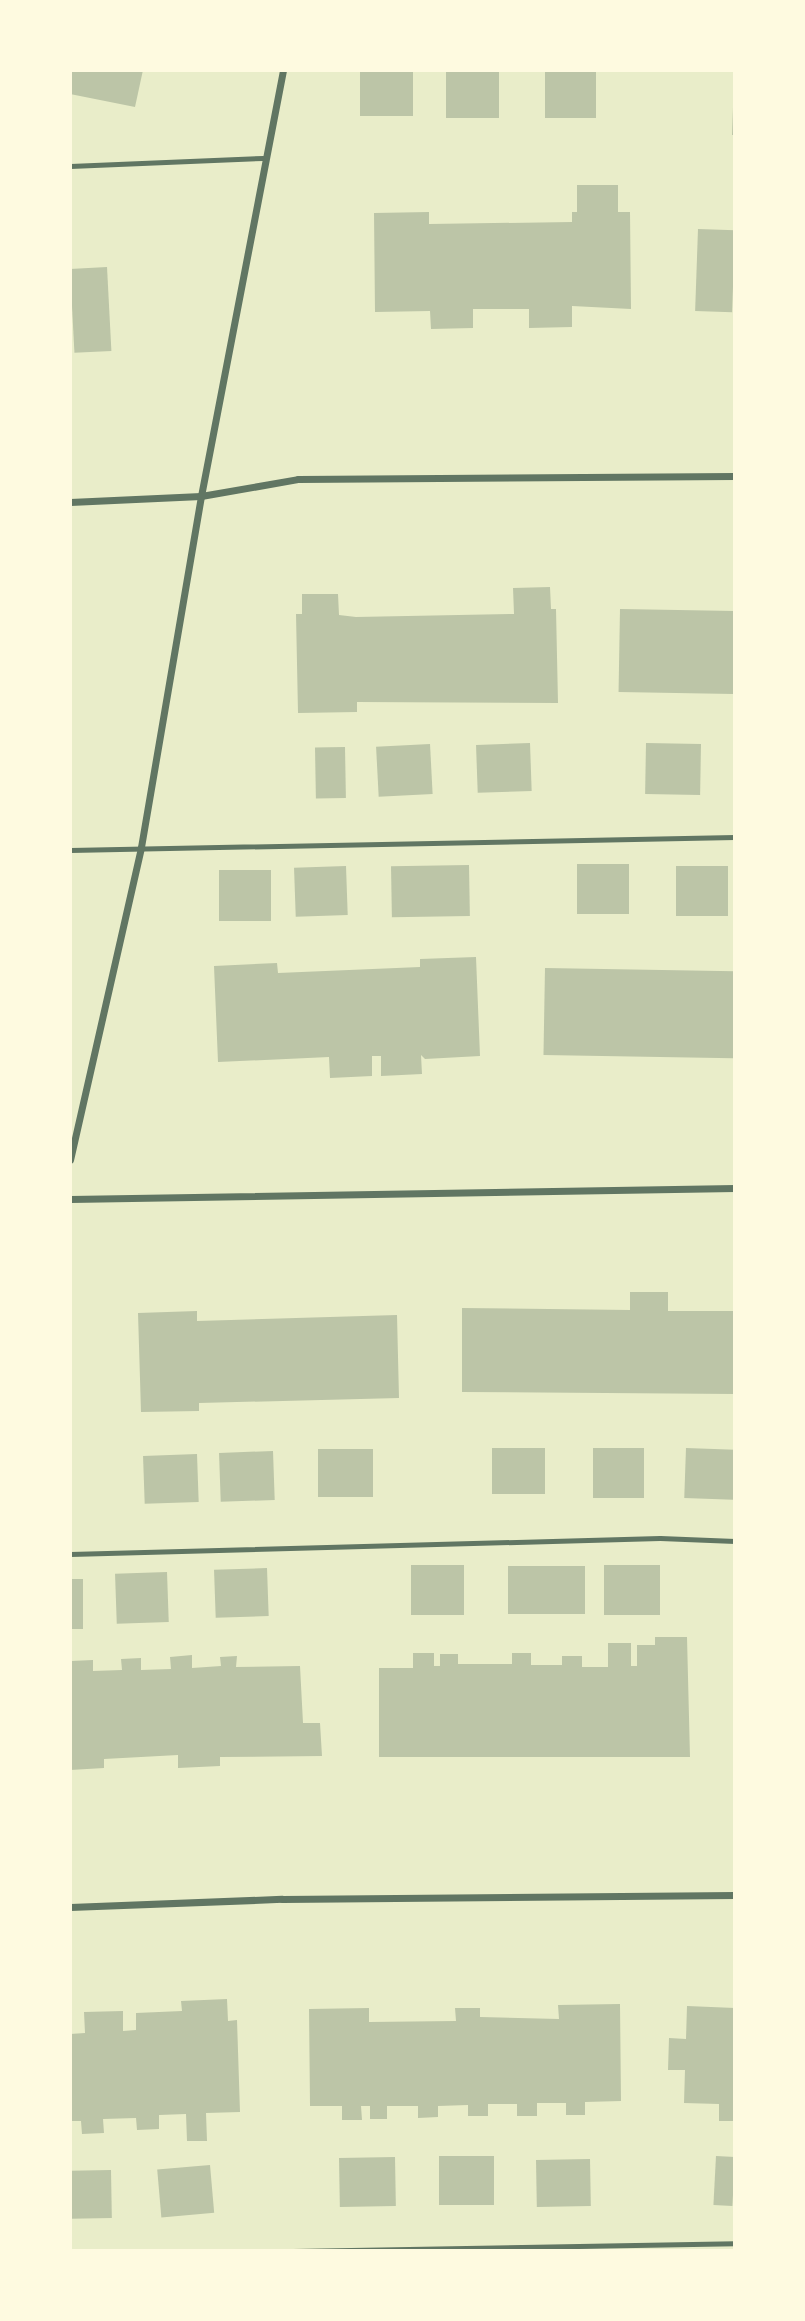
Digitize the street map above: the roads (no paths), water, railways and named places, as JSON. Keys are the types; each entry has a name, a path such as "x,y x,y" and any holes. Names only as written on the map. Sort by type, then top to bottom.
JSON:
{"street":[{"path":"70,1160 141,847 201,496 263,158 283,70"},
{"path":"70,502 201,496 298,479 735,476"},
{"path":"70,1199 735,1188"},
{"path":"70,1907 282,1899 735,1895"}],"lane":[{"path":"70,166 263,158"},
{"path":"70,850 735,837"},
{"path":"70,1554 660,1538 735,1541"},
{"path":"293,2251 735,2243"}]}
